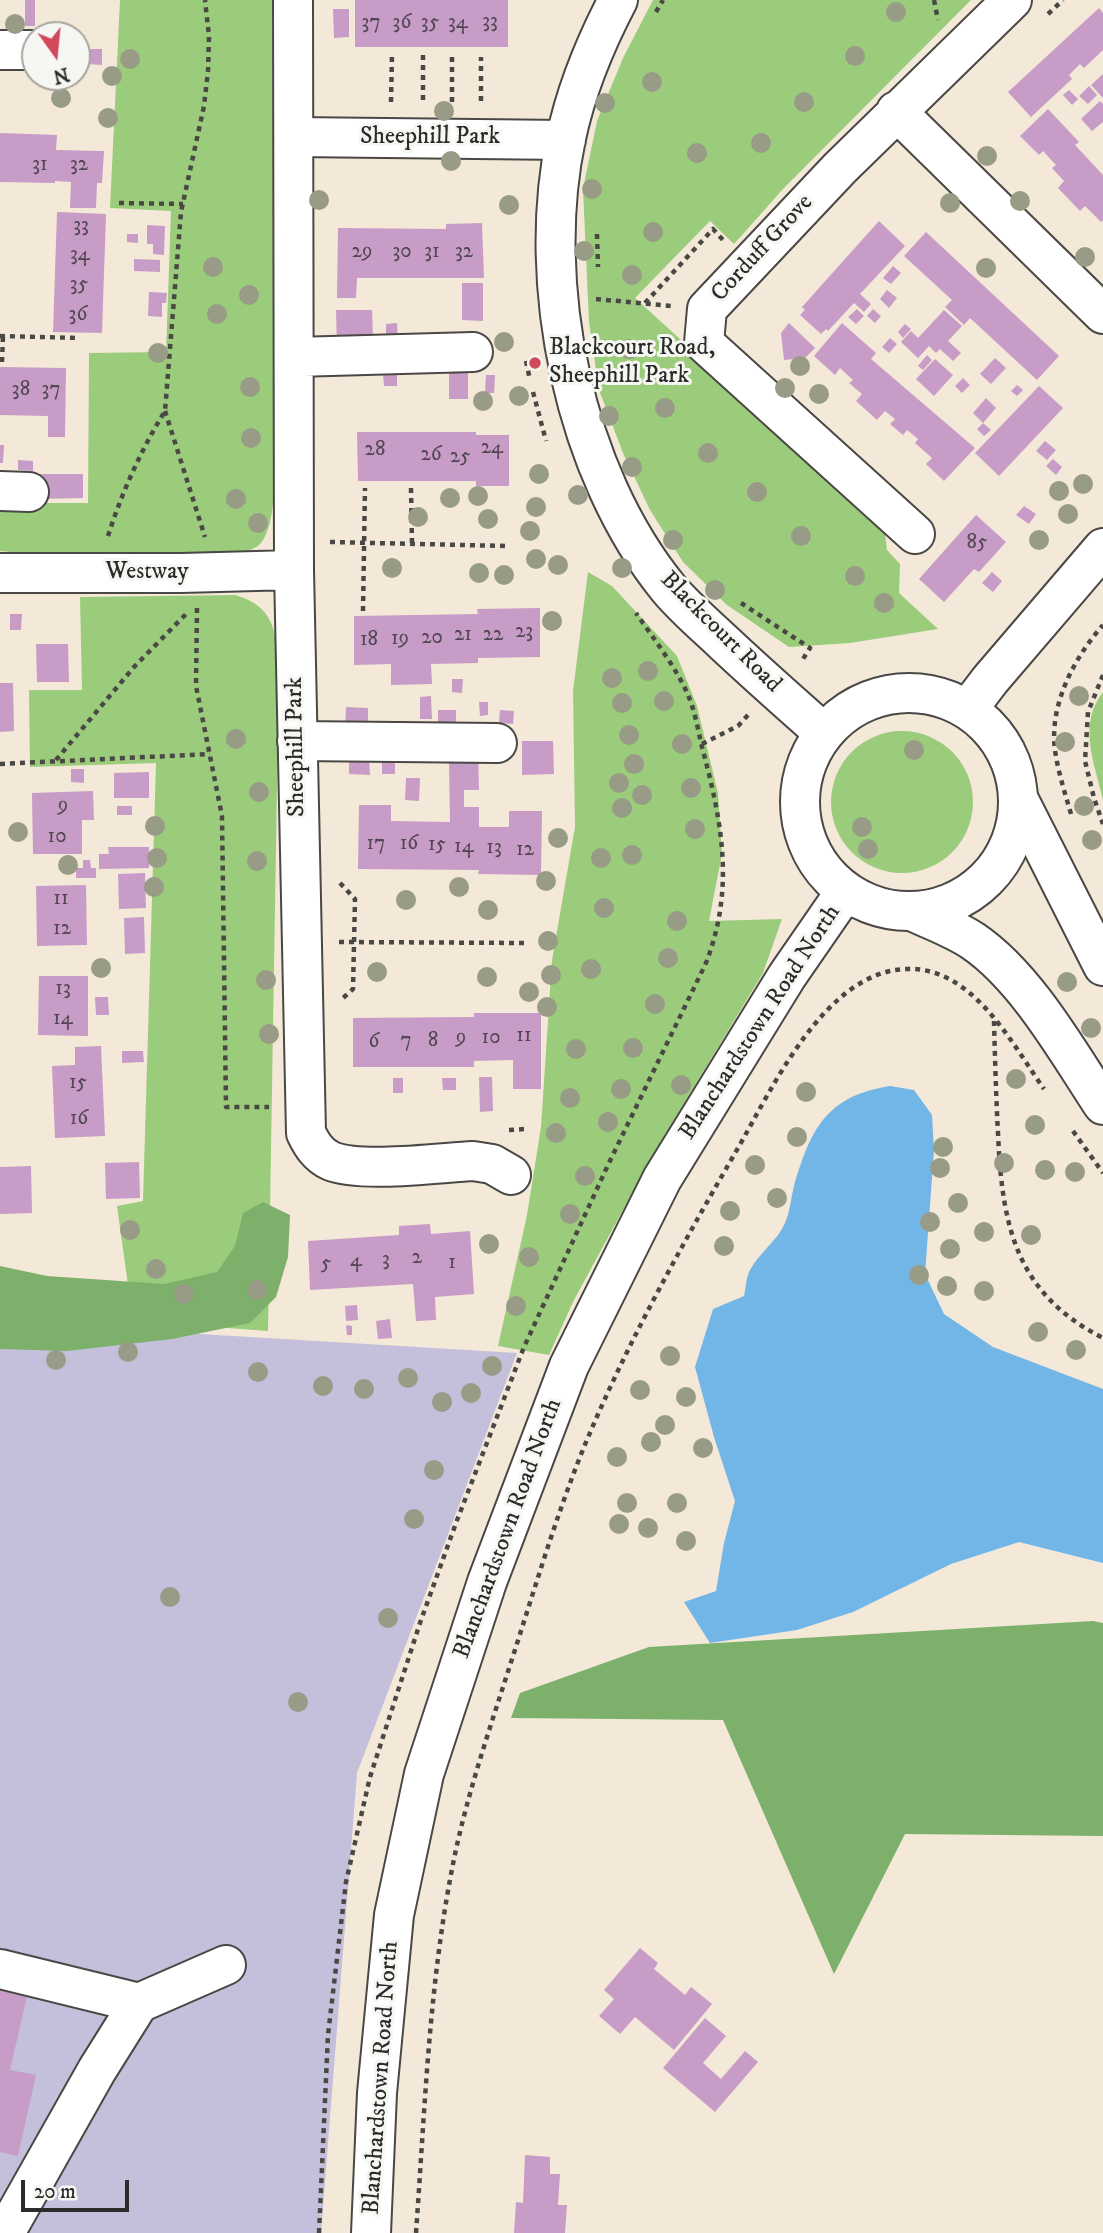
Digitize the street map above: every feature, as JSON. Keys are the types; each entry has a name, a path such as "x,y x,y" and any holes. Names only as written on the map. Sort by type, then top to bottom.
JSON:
{"street":[{"name":"Sheephill Park","path":"293,0 294,556 306,1133 314,1150 329,1160 354,1167 473,1161 492,1164 511,1175"},
{"name":"Blackcourt Road","path":"618,0 586,68 566,140 557,214 558,299 567,364 597,466 647,557 669,589 824,733"},
{"name":"Corduff Grove","path":"915,534 704,343 707,309 896,111 1012,0"},
{"path":"0,50 21,50"},
{"path":"896,111 1103,314"},
{"name":"Sheephill Park","path":"295,138 566,140"},
{"path":"295,357 473,352"},
{"path":"968,709 1103,548"},
{"name":"Westway","path":"0,573 211,573 294,556"},
{"path":"1103,966 1019,800 1012,764 994,733 968,709 933,695 895,693 858,705 824,733 808,759 799,795 803,832 819,865 845,892 878,907 914,912 972,940 1005,969 1040,1010 1103,1105"},
{"path":"297,741 497,743"},
{"path":"914,912 947,905 977,888 1000,864 1014,833 1019,800"},
{"name":"Blanchardstown Road North","path":"371,2233 377,2093 394,1915 424,1774 487,1582 569,1366 662,1179 787,976 845,892"},
{"path":"5,2233 97,2070 139,2003 226,1965"},
{"path":"0,1969 139,2003"}],"path":[{"path":"97,573 118,505 148,439 165,411 183,204 204,106 208,71 209,36 205,0"},
{"path":"652,19 663,0"},
{"path":"391,105 392,54"},
{"path":"452,54 452,106"},
{"path":"423,55 424,105"},
{"path":"481,57 481,106"},
{"path":"119,203 183,204"},
{"path":"597,231 598,278"},
{"path":"599,289 600,309"},
{"path":"558,299 600,299 707,309"},
{"path":"2,362 1,336 80,338"},
{"path":"165,411 206,541 211,573"},
{"path":"363,611 365,488"},
{"path":"411,488 412,544"},
{"path":"294,556 365,543 507,546"},
{"path":"702,744 738,726 804,660 810,648 739,601"},
{"path":"56,760 134,667 197,602 197,686 222,816 226,1107 306,1107"},
{"path":"1074,821 1058,769 1054,747 1055,725 1061,693 1084,647 1103,625"},
{"path":"1103,675 1088,712 1085,761 1103,824"},
{"path":"0,764 210,754"},
{"path":"334,1006 353,989 355,899 336,879"},
{"path":"300,942 527,943"},
{"path":"416,2233 438,1947 455,1856 477,1766 555,1525 584,1447 617,1373 678,1252 788,1062 817,1023 848,991 864,979 887,971 908,968 931,971 951,978 968,989 994,1020 1050,1098"},
{"path":"994,1020 1000,1185 1010,1230 1026,1270 1046,1297 1077,1325 1103,1338"},
{"path":"500,1131 526,1129"},
{"path":"1072,1129 1103,1172"}],"shaded area":[{"path":"0,1326 67,1326 517,1353 357,1773 321,2233 0,2233"}],"green space":[{"path":"120,0 272,0 276,469 267,531 258,546 242,553 69,557 0,551 0,503 88,503 89,353 166,352 171,211 110,208"},
{"path":"653,0 971,0 784,188 734,244 710,221 635,298 884,525 887,550 900,564 899,593 938,629 850,643 789,647 727,605 683,562 650,510 623,453 599,390 589,322 583,189 597,121 623,58"},
{"path":"588,572 612,586 677,656 697,706 718,793 722,854 709,921 782,919 763,973 655,1151 574,1300 549,1355 498,1346 527,1215 541,1127 552,960 575,827 573,691"},
{"path":"235,595 258,606 265,613 274,631 279,666 268,1331 133,1321 117,1206 143,1201 156,763 30,767 29,690 82,690 80,597"},
{"path":"1103,692 1103,800 1089,731 1095,705"},
{"path":"902,731 929,737 952,752 967,775 973,802 967,829 952,852 929,867 902,873 875,867 852,852 837,829 831,802 837,775 852,752 875,737"},
{"path":"263,1202 290,1215 288,1257 276,1297 250,1323 172,1339 67,1351 0,1349 0,1266 47,1276 164,1284 217,1272 235,1246 243,1213"},
{"path":"1093,1621 1103,1623 1103,1836 905,1834 834,1974 723,1720 511,1718 520,1693 649,1647"}],"water":[{"path":"890,1086 914,1090 932,1115 934,1150 925,1274 944,1314 993,1347 1103,1389 1103,1563 1019,1542 951,1564 853,1612 797,1630 710,1643 684,1602 716,1591 735,1501 695,1367 713,1309 744,1296 750,1270 785,1223 800,1166 824,1118 850,1098"}],"building":[{"path":"25,0 35,0 35,21 25,21"},
{"path":"355,0 508,0 508,47 355,47"},
{"path":"1099,8 1103,13 1103,50 1084,68 1080,64 1069,75 1072,79 1031,117 1008,92"},
{"path":"333,9 349,9 349,37 334,38"},
{"path":"91,49 102,49 102,65 91,64"},
{"path":"1103,74 1103,98 1091,85"},
{"path":"1089,86 1097,95 1088,104 1079,96"},
{"path":"1069,90 1078,99 1072,105 1063,95"},
{"path":"1100,101 1103,104 1103,122 1092,131 1081,119"},
{"path":"1048,109 1079,142 1075,145 1103,175 1101,222 1085,206 1080,211 1058,188 1064,181 1052,168 1056,165 1043,151 1039,155 1020,136"},
{"path":"0,133 57,135 56,150 104,151 102,183 97,183 96,208 70,208 71,182 0,182"},
{"path":"57,212 106,214 102,333 53,332"},
{"path":"879,221 905,246 860,294 871,304 864,312 854,303 828,331 826,329 821,334 800,315 805,310 802,307"},
{"path":"482,223 484,278 357,278 356,298 337,298 338,228 446,229 446,224"},
{"path":"147,225 165,226 164,255 153,254 153,244 147,244"},
{"path":"926,232 1059,356 1037,380 970,318 964,325 945,307 952,300 904,256"},
{"path":"127,234 138,234 138,243 127,242"},
{"path":"134,259 160,260 160,272 134,271"},
{"path":"893,266 901,273 891,284 883,278"},
{"path":"462,283 483,283 483,321 462,320"},
{"path":"887,290 897,298 889,308 880,299"},
{"path":"149,292 167,293 166,303 162,303 162,317 148,316"},
{"path":"857,309 864,316 856,324 848,317"},
{"path":"873,309 881,316 875,323 867,316"},
{"path":"336,310 372,310 373,339 337,347"},
{"path":"944,310 962,326 948,341 961,353 953,361 940,349 936,353 929,346 918,358 901,342 911,331 918,338"},
{"path":"397,323 398,340 386,340 386,324"},
{"path":"789,323 815,348 805,358 784,360 781,333"},
{"path":"842,323 876,353 871,359 975,448 944,481 926,464 932,458 915,443 918,439 907,430 903,435 890,424 895,419 885,411 877,420 856,401 862,394 849,383 853,380 840,368 835,375 814,356"},
{"path":"905,324 911,329 903,338 898,332"},
{"path":"890,338 897,344 889,353 882,347"},
{"path":"927,355 932,360 923,370 918,366"},
{"path":"995,358 1006,368 991,384 980,374"},
{"path":"935,359 953,375 934,396 916,379"},
{"path":"0,367 66,368 65,437 48,437 48,416 0,415"},
{"path":"449,372 468,372 468,399 449,399"},
{"path":"397,374 397,386 384,386 383,375"},
{"path":"486,375 495,375 494,393 485,393"},
{"path":"963,378 970,385 962,393 955,386"},
{"path":"1017,385 1023,390 1017,396 1011,391"},
{"path":"1039,386 1063,408 999,476 975,453"},
{"path":"986,398 996,408 983,423 973,413"},
{"path":"983,423 991,430 984,436 977,429"},
{"path":"357,432 476,432 476,435 509,435 509,486 476,486 476,481 358,481"},
{"path":"1045,441 1056,450 1047,460 1036,451"},
{"path":"0,445 4,445 3,463 0,463"},
{"path":"1053,459 1062,467 1056,475 1046,466"},
{"path":"18,460 33,461 33,471 18,470"},
{"path":"37,474 83,474 83,498 37,499"},
{"path":"1024,506 1036,514 1029,524 1016,515"},
{"path":"976,515 1006,542 979,572 974,569 944,602 919,579"},
{"path":"992,572 1002,581 993,592 982,583"},
{"path":"540,608 540,657 478,658 478,663 431,664 432,684 391,685 391,664 354,665 354,616 478,614 477,609"},
{"path":"10,614 22,614 21,630 10,630"},
{"path":"36,644 68,644 69,682 37,682"},
{"path":"452,679 463,679 462,693 452,692"},
{"path":"0,683 13,683 14,731 0,732"},
{"path":"431,696 432,719 420,719 420,697"},
{"path":"479,702 488,702 488,715 480,716"},
{"path":"346,707 368,708 368,722 363,732 345,731"},
{"path":"438,710 456,710 456,723 438,723"},
{"path":"500,710 514,711 513,724 499,723"},
{"path":"522,741 553,741 554,774 522,775"},
{"path":"478,751 479,790 464,790 464,807 479,807 479,827 509,827 509,811 542,811 541,875 478,874 479,870 358,869 359,805 391,805 391,821 450,822 449,761"},
{"path":"349,752 369,760 370,775 349,774"},
{"path":"382,762 395,762 395,774 382,774"},
{"path":"71,769 84,769 84,783 71,782"},
{"path":"149,772 149,798 114,798 114,773"},
{"path":"406,778 420,778 419,801 405,800"},
{"path":"93,791 94,820 82,820 82,854 33,854 32,793"},
{"path":"117,806 132,806 132,815 117,815"},
{"path":"108,847 149,847 149,868 99,869 99,854 109,854"},
{"path":"83,860 90,860 91,868 96,868 96,878 76,878 76,868 83,868"},
{"path":"145,873 146,908 119,909 118,874"},
{"path":"86,885 87,945 37,946 36,886"},
{"path":"144,917 145,953 125,954 124,918"},
{"path":"39,976 88,976 88,1036 38,1035"},
{"path":"95,997 108,997 109,1015 96,1015"},
{"path":"474,1013 541,1013 541,1089 513,1089 513,1060 474,1061 474,1067 353,1067 353,1018 474,1017"},
{"path":"101,1046 105,1136 55,1138 52,1066 75,1065 75,1047"},
{"path":"122,1051 143,1051 144,1062 122,1063"},
{"path":"479,1077 492,1077 493,1111 480,1112"},
{"path":"393,1078 403,1078 403,1093 393,1093"},
{"path":"442,1078 456,1078 456,1090 443,1090"},
{"path":"139,1162 140,1198 106,1199 105,1163"},
{"path":"31,1166 32,1213 0,1214 0,1167"},
{"path":"430,1224 431,1234 470,1231 474,1294 435,1297 436,1320 416,1321 413,1284 310,1290 308,1241 399,1235 399,1226"},
{"path":"357,1305 358,1320 346,1321 345,1306"},
{"path":"390,1319 392,1338 378,1339 376,1321"},
{"path":"346,1325 352,1326 352,1335 347,1335"},
{"path":"640,1948 658,1963 654,1969 685,1995 691,1987 712,2004 674,2050 635,2017 620,2034 599,2016 614,1999 604,1990"},
{"path":"0,1982 29,1988 10,2070 36,2075 18,2156 0,2152"},
{"path":"705,2018 726,2036 703,2063 721,2079 745,2051 758,2062 715,2112 663,2068"},
{"path":"525,2155 550,2157 550,2174 560,2174 558,2205 567,2205 565,2233 514,2233 516,2202 523,2203"}],"place":[{"name":"Blackcourt Road, Sheephill Park","path":"535,363"}]}
